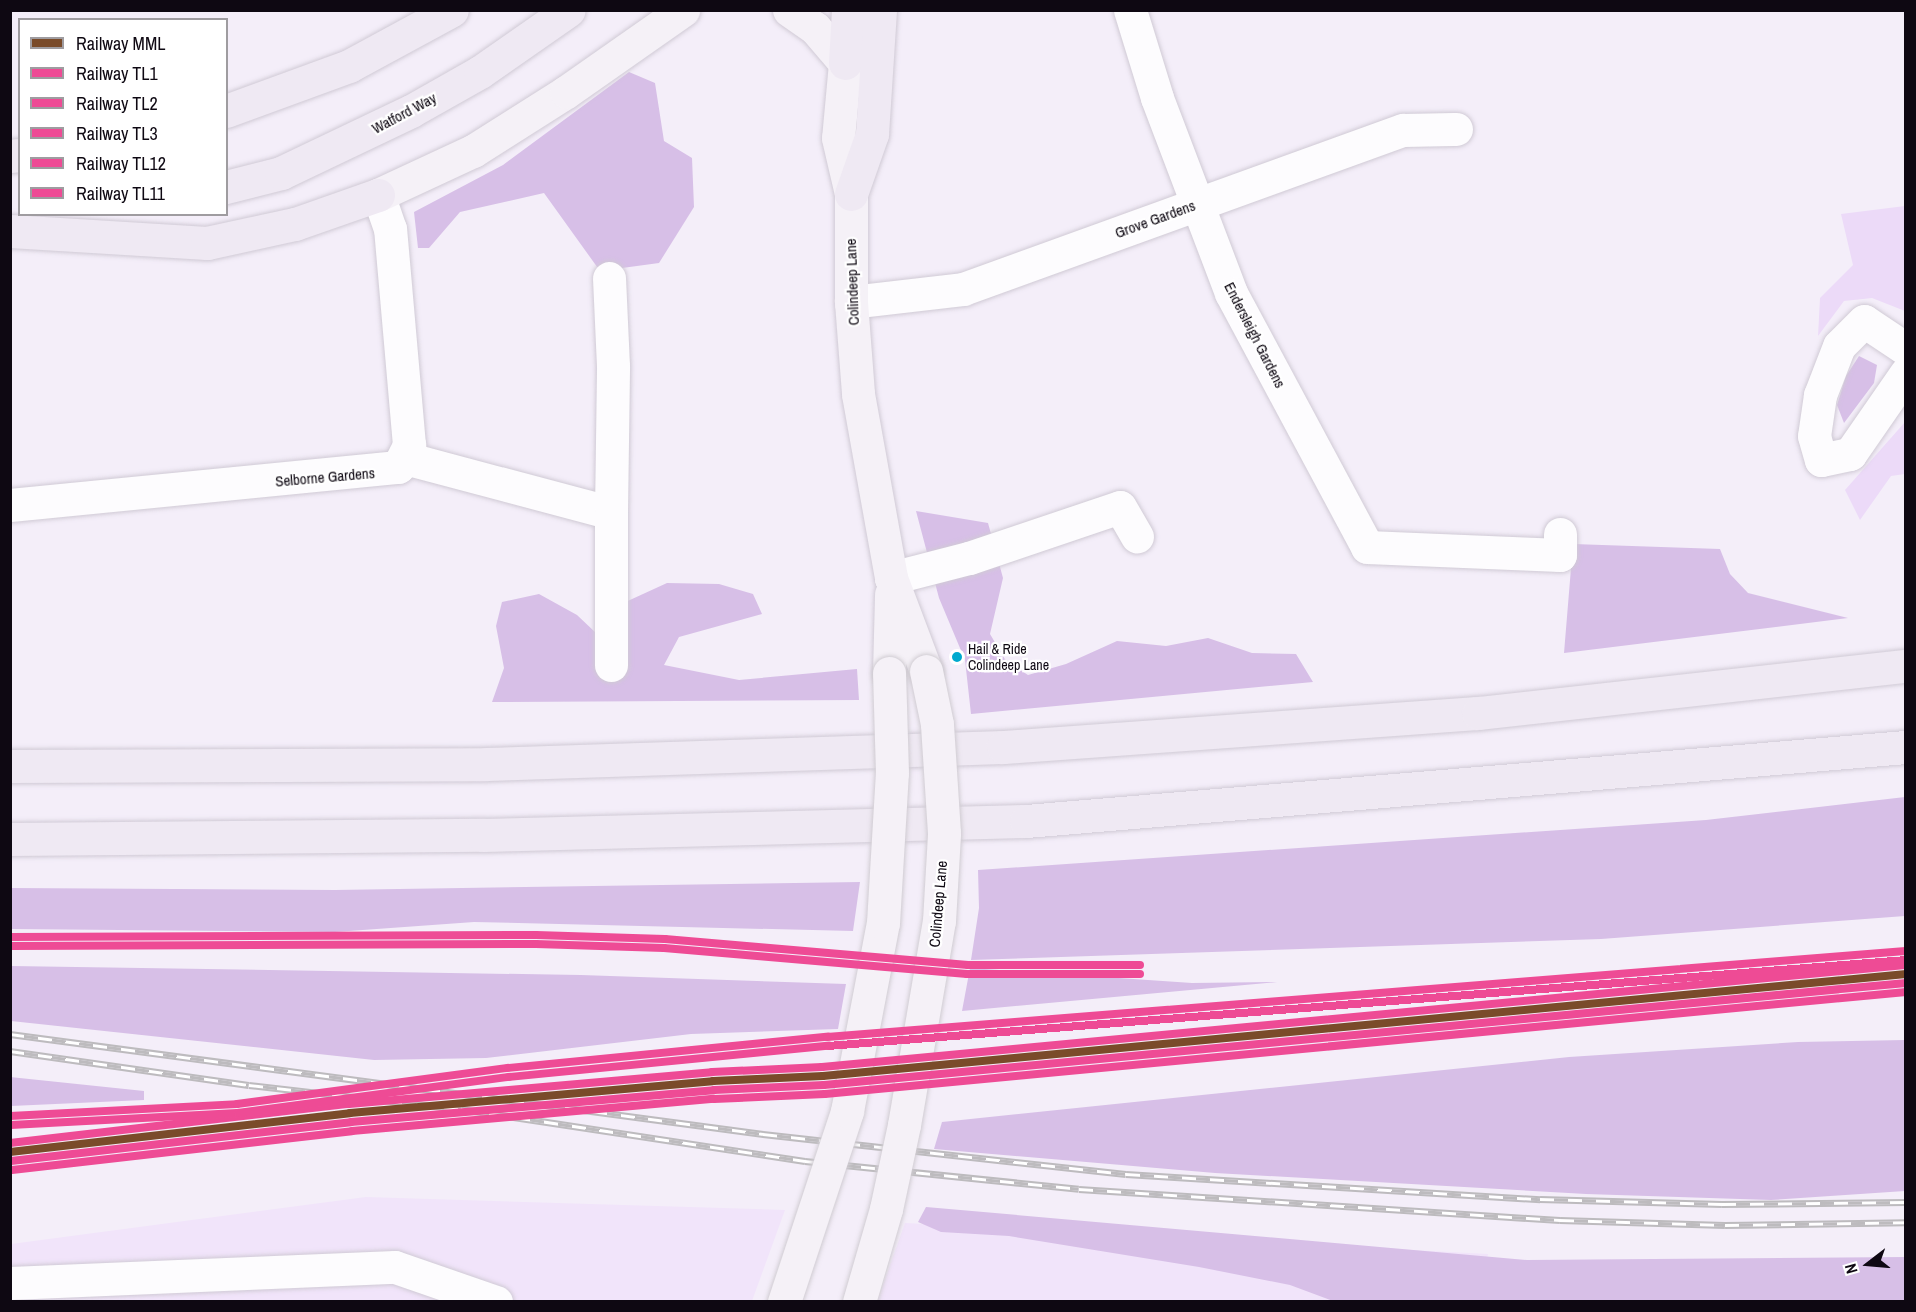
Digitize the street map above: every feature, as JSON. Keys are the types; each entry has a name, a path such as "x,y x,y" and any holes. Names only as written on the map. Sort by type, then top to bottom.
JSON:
{"highway":[{"path":"228,110 350,66 452,10"},
{"name":"Watford Way","path":"228,186 281,173 411,111 480,72 569,10"},
{"path":"844,63 848,10"},
{"path":"851,194 872,134 880,10"},
{"path":"10,231 207,243 295,224 378,195"},
{"path":"10,222 52,216"},
{"path":"10,766 486,764 1003,747 1478,713 1905,666"},
{"path":"10,839 483,835 1026,821 1905,747"}],"main road":[{"path":"378,195 472,151 566,92 682,10"},
{"path":"789,10 815,28 844,63"},
{"name":"Colindeep Lane","path":"844,63 838,138 851,194 851,302 858,394 891,578 926,671 937,724 944,833 939,921 902,1135 859,1302"},
{"name":"Colindeep Lane","path":"784,1302 847,1111 883,923 892,773 889,673 891,578"}],"street":[{"name":"Endersleigh Gardens","path":"1130,10 1157,98 1231,293 1367,547 1560,555 1560,534"},
{"name":"Grove Gardens","path":"851,302 885,301 963,289 1403,130 1456,129"},
{"path":"378,195 390,229 409,444 405,458 611,513"},
{"path":"609,278 613,366 611,665"},
{"path":"1905,350 1864,321 1839,345 1819,405 1814,436 1821,460 1850,454 1905,374"},
{"name":"Selborne Gardens","path":"10,505 387,471 398,467 405,458"},
{"path":"891,578 969,558 1120,507 1137,536"},
{"path":"10,1283 394,1267 496,1302"}],"shaded area":[{"path":"629,72 655,83 664,141 692,158 694,207 659,263 600,271 544,193 460,212 429,248 418,248 414,212 503,165"},
{"path":"1905,206 1905,311 1872,298 1844,301 1818,336 1820,298 1853,265 1841,214"},
{"path":"1859,356 1877,365 1874,383 1844,423 1837,405 1846,376"},
{"path":"1905,422 1905,474 1891,476 1860,520 1845,490"},
{"path":"916,511 988,523 1003,578 990,634 1006,661 1028,675 1066,664 1117,641 1166,646 1208,638 1252,653 1296,654 1313,682 971,714 965,660 939,598"},
{"path":"1573,544 1720,549 1730,574 1748,593 1848,618 1564,653"},
{"path":"667,583 719,584 753,594 762,614 679,637 664,665 739,680 857,669 859,700 492,702 504,668 496,626 502,602 539,594 577,615 596,633 619,605"},
{"path":"1905,797 1905,916 1601,939 971,960 979,908 978,870 1706,820"},
{"path":"860,882 853,931 474,922 335,932 11,929 11,888 335,890"},
{"path":"11,966 581,975 846,984 838,1029 691,1034 486,1058 374,1060 11,1021"},
{"path":"970,968 1192,983 1277,982 962,1011"},
{"path":"1905,1040 1905,1191 1771,1200 1586,1194 1215,1173 934,1149 942,1122 1569,1057 1798,1042"},
{"path":"10,1077 144,1091 144,1100 11,1106"},
{"path":"366,1197 785,1210 752,1301 11,1302 11,1244"},
{"path":"926,1207 1527,1260 1905,1257 1905,1301 1333,1301 1290,1285 1199,1267 1009,1236 941,1232 918,1222"},
{"path":"905,1223 1488,1254 1478,1301 877,1302"}],"railway":[{"path":"10,1034 763,1134 1126,1174 1540,1199 1722,1204 1906,1202"},
{"path":"10,1051 249,1085 461,1109 805,1161 1079,1189 1560,1220 1725,1225 1906,1222"}],"rail line":[{"name":"TL12","path":"10,937 536,935 665,939 968,965 1140,965"},
{"name":"TL11","path":"10,946 536,944 664,948 967,974 1140,974"},
{"name":"TL12","path":"10,1116 237,1104 508,1068 827,1037 1906,951"},
{"name":"TL11","path":"10,1125 238,1113 509,1077 828,1046 1906,960"},
{"name":"TL2","path":"10,1143 349,1104 712,1072 822,1067 1905,965"},
{"name":"MML","path":"10,1152 350,1113 713,1081 823,1076 1906,974"},
{"name":"TL1","path":"11,1161 351,1122 714,1090 824,1085 1906,983"},
{"name":"TL3","path":"12,1170 352,1131 714,1099 825,1094 1906,992"}],"place":[{"name":"Hail & Ride Colindeep Lane","path":"957,657"}]}
